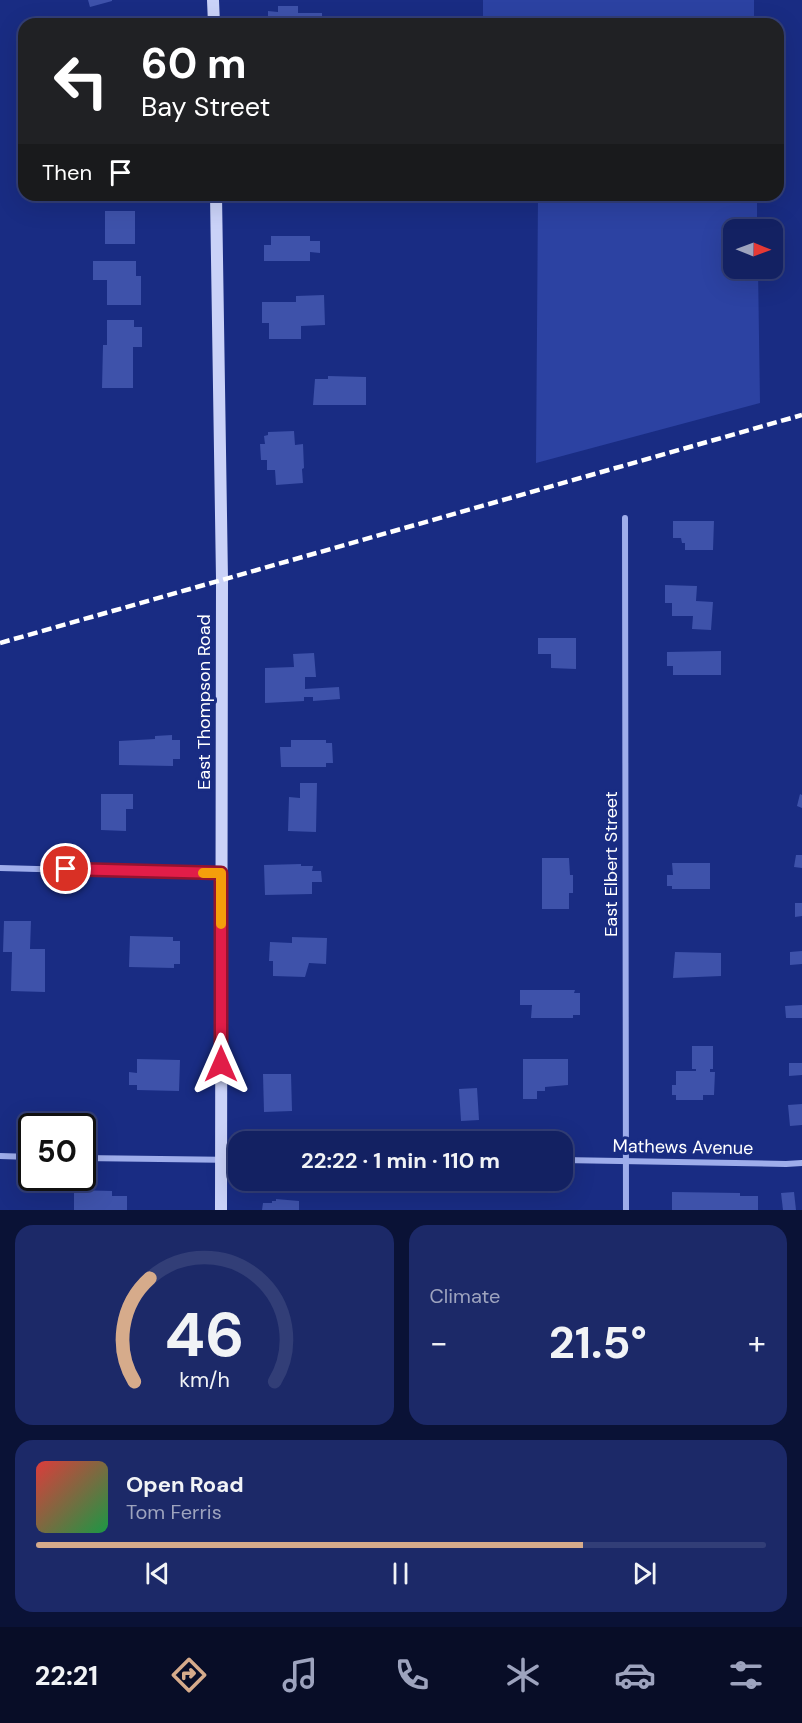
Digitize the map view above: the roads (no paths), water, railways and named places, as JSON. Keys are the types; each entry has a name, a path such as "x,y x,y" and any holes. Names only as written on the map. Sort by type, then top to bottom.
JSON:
{"main road":[{"path":"213,0 214,18"},
{"name":"East Thompson Road","path":"216,201 222,579 221,1210"}],"street":[{"name":"East Elbert Street","path":"625,518 626,1210"},
{"path":"0,868 221,873"},
{"path":"0,1156 18,1157"},
{"path":"96,1158 228,1160"},
{"name":"Mathews Avenue","path":"573,1160 786,1164 802,1162"}],"railway":[{"path":"0,643 802,415"}]}
